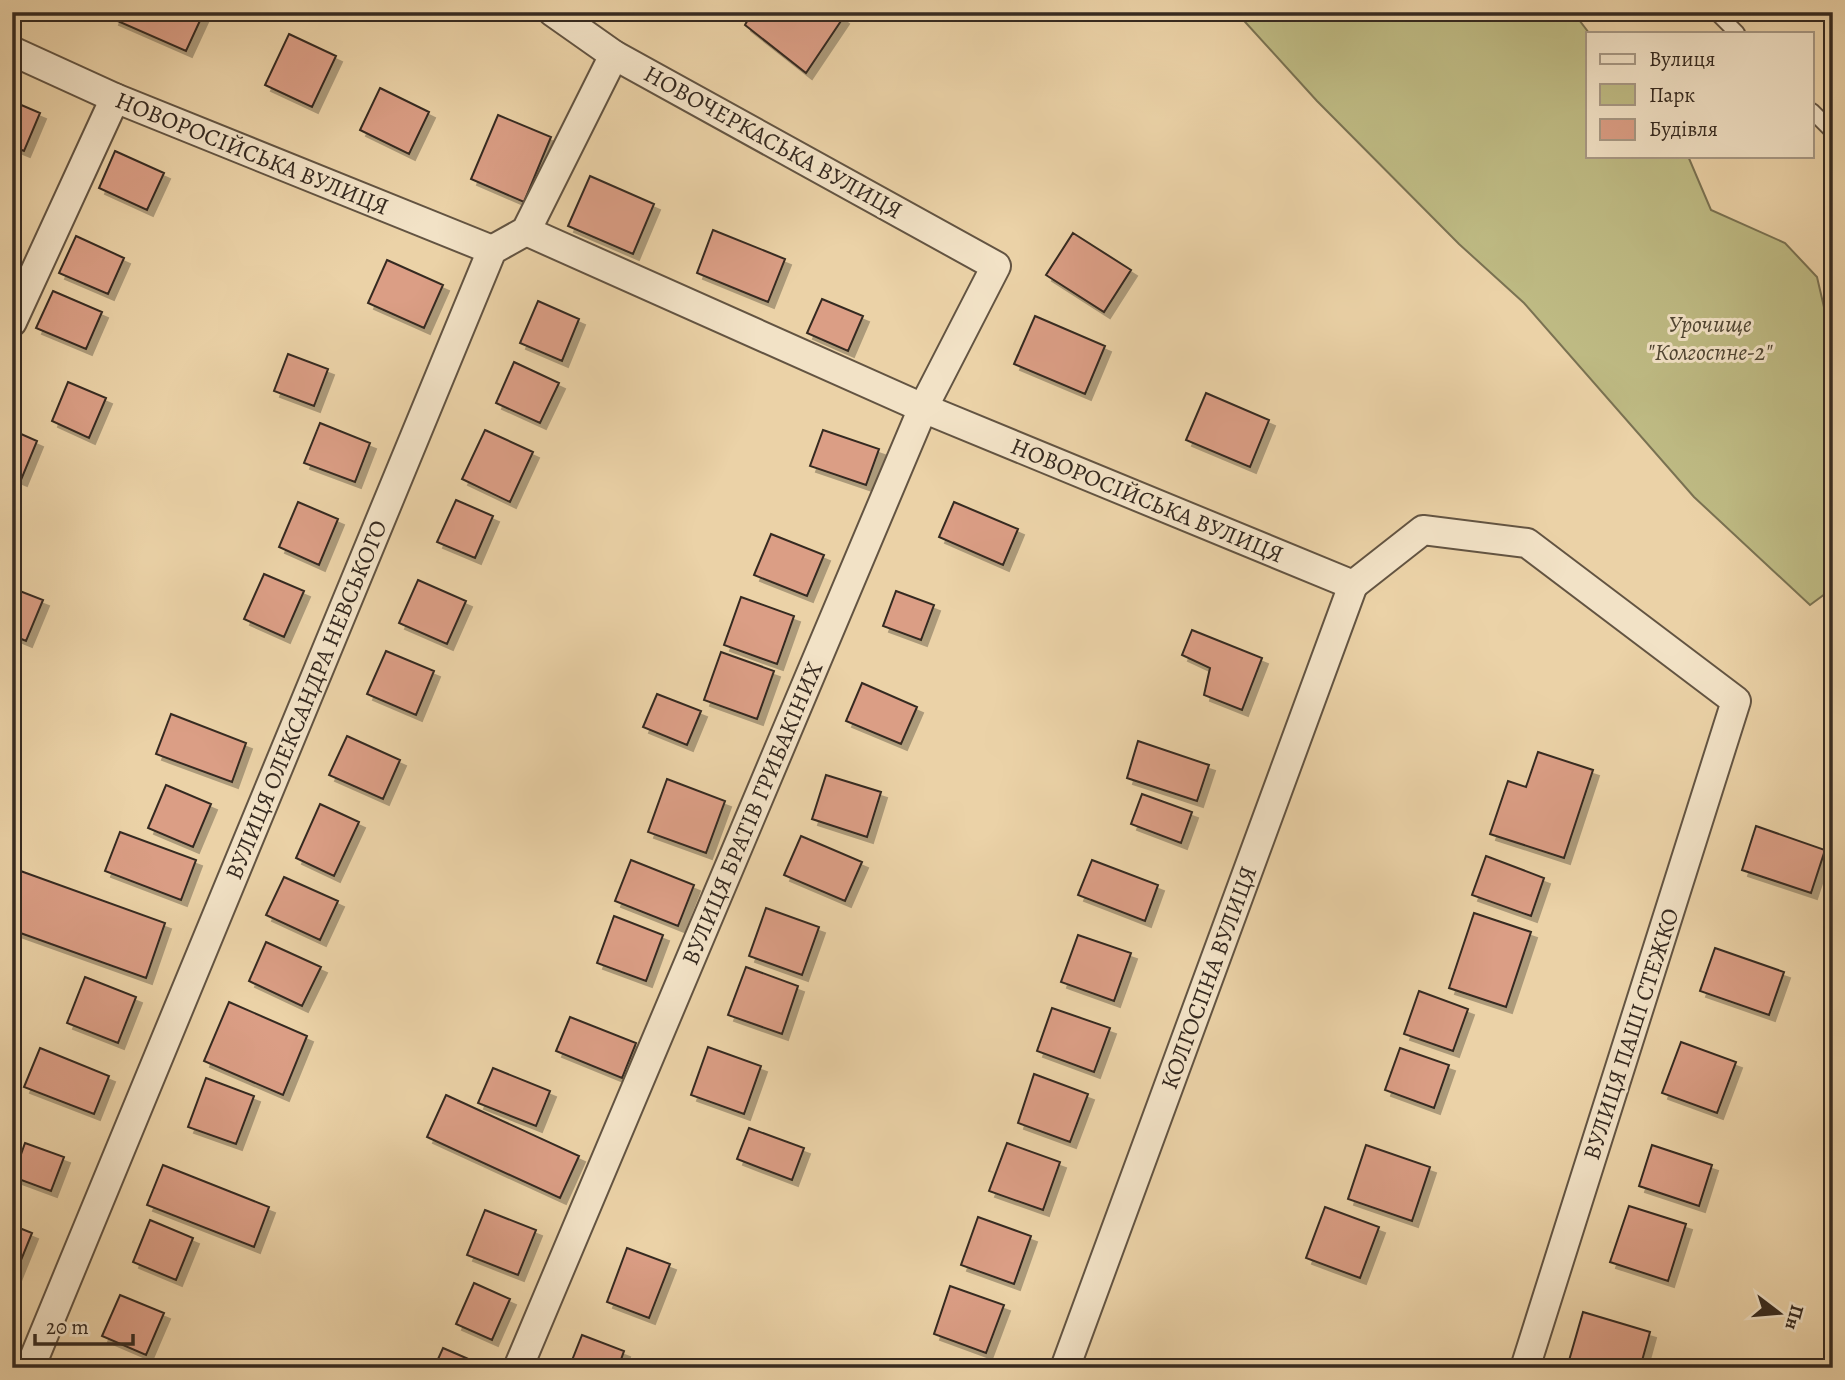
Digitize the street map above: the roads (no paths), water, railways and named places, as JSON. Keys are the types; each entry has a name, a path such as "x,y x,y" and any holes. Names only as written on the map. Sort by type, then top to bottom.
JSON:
{"street":[{"name":"НОВОЧЕРКАСЬКА ВУЛИЦЯ","path":"552,12 614,55 996,266"},
{"name":"НОВОРОСІЙСЬКА ВУЛИЦЯ","path":"12,51 115,98 492,250"},
{"path":"492,250 526,231 614,55"},
{"path":"12,322 115,98"},
{"name":"НОВОРОСІЙСЬКА ВУЛИЦЯ","path":"526,231 923,408 1353,585"},
{"name":"ВУЛИЦЯ ОЛЕКСАНДРА НЕВСЬКОГО","path":"30,1368 492,250"},
{"name":"ВУЛИЦЯ БРАТІВ ГРИБАКІНИХ","path":"518,1368 923,408 996,266"},
{"name":"ВУЛИЦЯ ПАШІ СТЕЖКО","path":"1353,585 1423,530 1527,543 1736,701 1525,1368"},
{"name":"КОЛГОСПНА ВУЛИЦЯ","path":"1065,1368 1353,585"}],"lane":[{"path":"1716,12 1736,32"},
{"path":"1814,113 1833,132"}],"park label":[{"name":"Урочище \"Колгоспне-2\"","path":"1710,338"}]}
